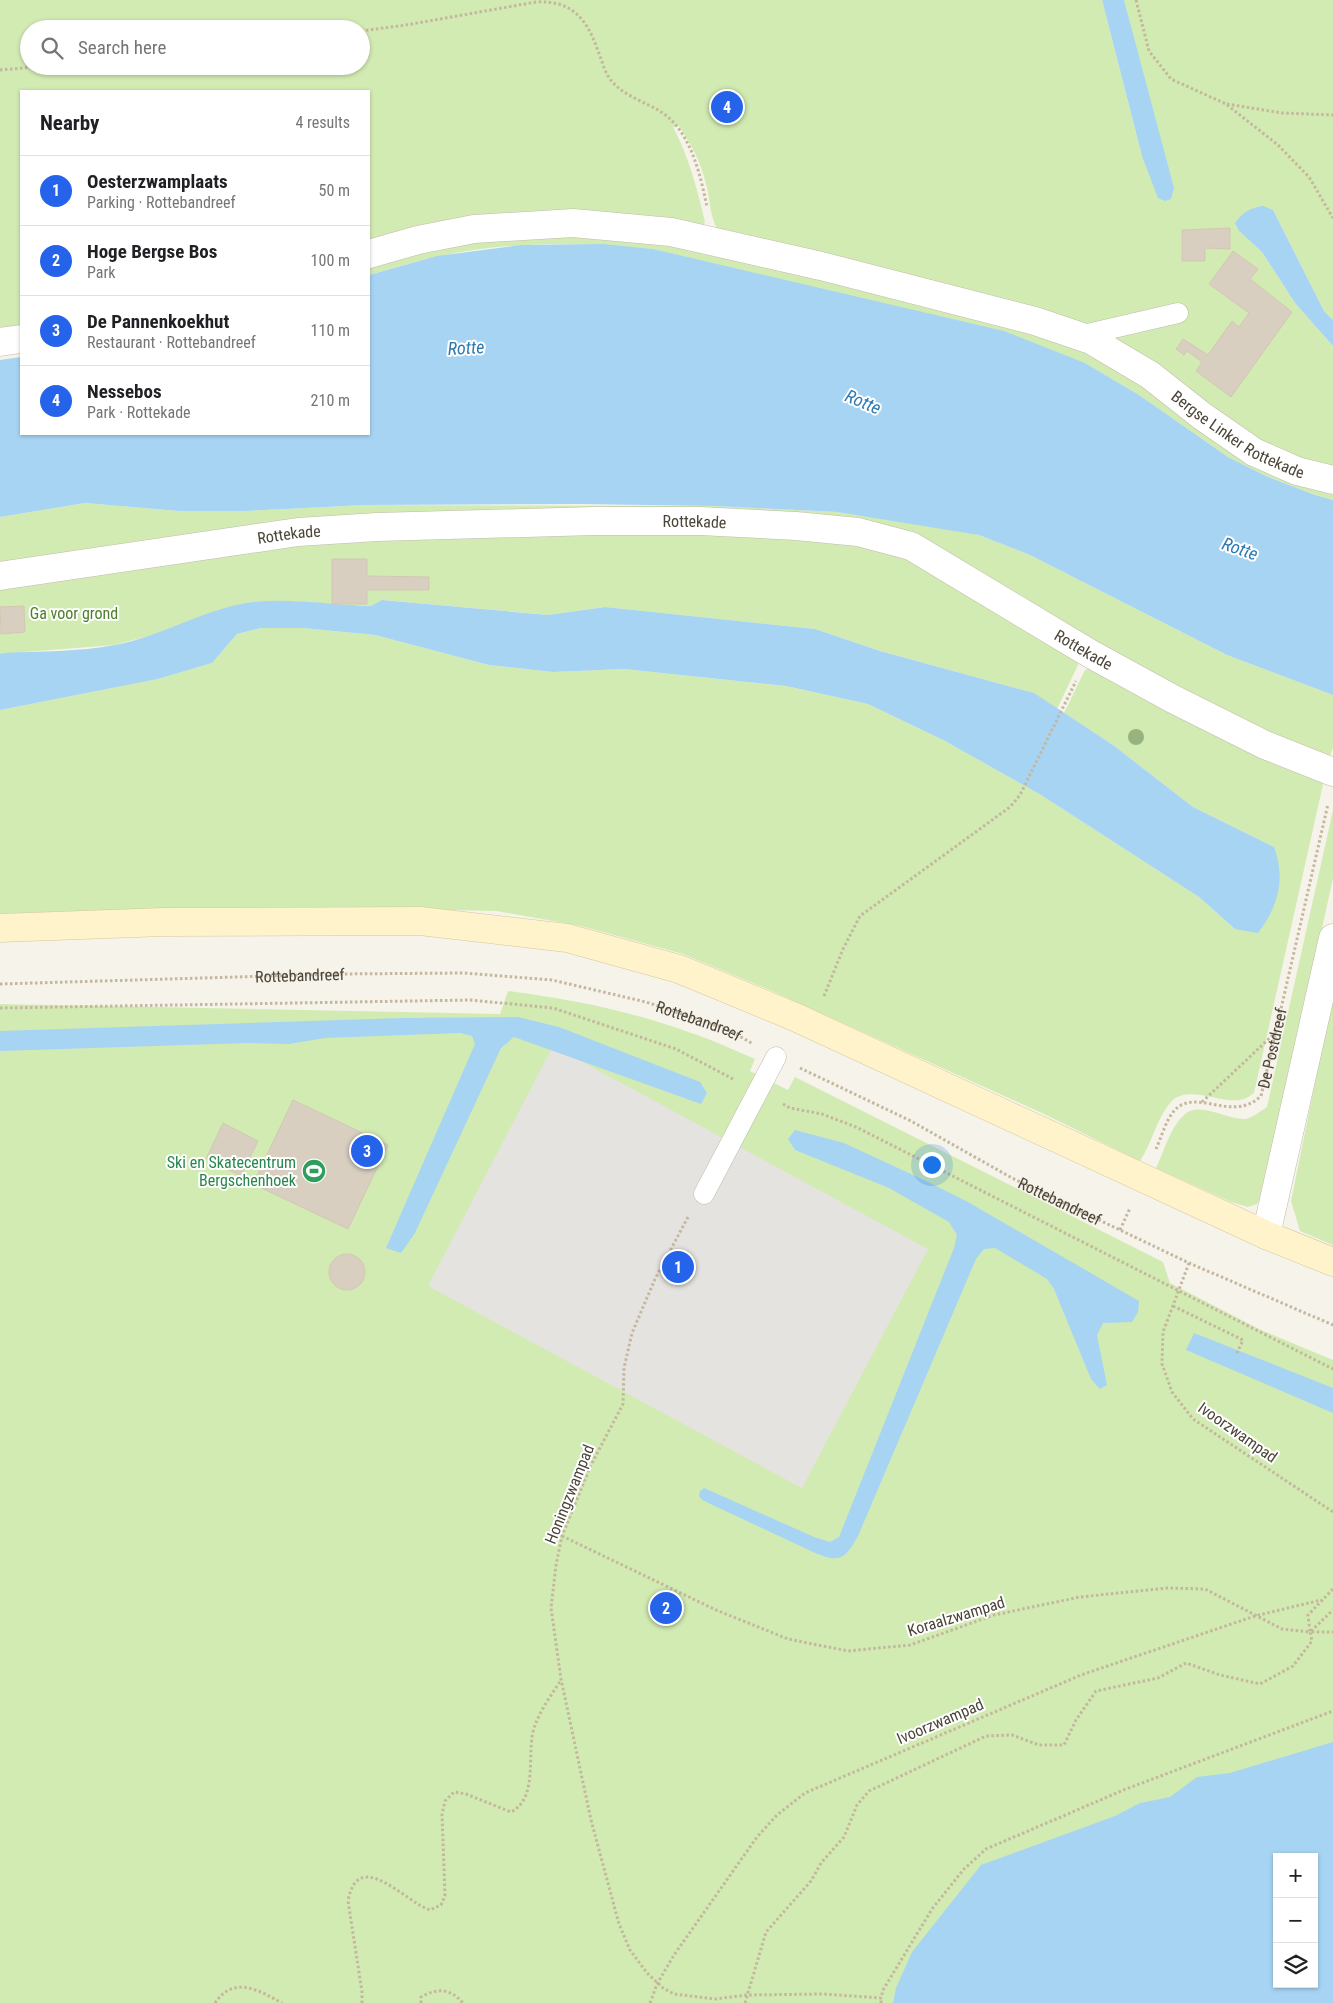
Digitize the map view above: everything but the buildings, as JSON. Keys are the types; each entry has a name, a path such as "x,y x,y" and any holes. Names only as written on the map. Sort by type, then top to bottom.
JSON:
{"street":[{"path":"370,254 418,240 474,229 573,223 671,232 821,266 1035,321 1080,336"},
{"name":"Bergse Linker Rottekade","path":"1080,336 1091,340 1150,375 1202,416 1254,452 1297,471 1333,480"},
{"path":"0,342 20,339"},
{"name":"Rottekade","path":"0,576 298,532 377,527 595,521 700,521 796,526 858,532 911,546 1081,648 1173,699 1265,745 1333,772"},
{"path":"0,928 164,922 420,921 567,938 679,969 813,1025 1142,1179 1266,1235 1333,1262"},
{"path":"1266,1235 1333,938"}],"lane":[{"path":"1080,336 1178,313"},
{"path":"704,1194 776,1057"}],"path":[{"path":"370,30 549,0 568,6 587,26 610,79 626,93 660,112 678,129 688,144 703,187 713,242"},
{"path":"1136,0 1149,52 1171,79 1226,104 1278,146 1309,177 1333,218"},
{"path":"0,70 20,68"},
{"path":"1226,104 1282,113 1333,115"},
{"path":"813,1025 843,949 860,916 1010,807 1020,795 1078,676"},
{"name":"De Postdreef","path":"1120,1230 1173,1112 1184,1104 1201,1103 1239,1108 1252,1104 1261,1096 1329,800"},
{"name":"Rottebandreef","path":"0,984 338,974 455,973 552,980 646,1002 718,1026 776,1057 911,1121 1012,1178 1189,1263 1333,1326"},
{"path":"0,1008 470,1000 553,1008 676,1049 790,1108 822,1114 856,1127 1333,1369"},
{"path":"1201,1103 1275,1033"},
{"name":"Honingzwampad","path":"657,1984 630,1950 619,1924 591,1820 561,1680 551,1608 556,1565 562,1536 591,1465 623,1404 624,1368 632,1333 674,1240 704,1194"},
{"name":"Ivoorzwampad","path":"1189,1263 1163,1332 1162,1364 1172,1392 1194,1419 1333,1512"},
{"path":"1173,1306 1244,1340 1237,1353"},
{"name":"Koraalzwampad","path":"562,1536 716,1610 779,1636 848,1651 910,1645 994,1615 1080,1597 1168,1588 1206,1589 1282,1629 1333,1632"},
{"name":"Ivoorzwampad","path":"650,2003 657,1984 674,1955 757,1837 777,1815 805,1793 1081,1676 1255,1616 1321,1600 1333,1589"},
{"path":"745,2003 766,1932 811,1881 821,1864 844,1837 856,1805 869,1791 986,1736 1012,1735 1039,1745 1064,1745 1076,1720 1096,1691 1158,1678 1186,1664 1220,1675 1260,1684 1293,1666 1312,1641 1308,1614 1321,1600"},
{"path":"1310,1632 1333,1610"},
{"path":"362,2003 348,1900 350,1889 362,1878 372,1877 385,1882 420,1907 430,1910 441,1905 445,1896 442,1814 445,1801 454,1792 466,1794 511,1812 519,1808 526,1798 535,1726 561,1680"},
{"path":"881,2003 883,1990 932,1909 964,1868 986,1849 1126,1789 1333,1711"},
{"path":"657,1984 674,1994 715,1998 747,1995 823,1994 881,1998"},
{"path":"215,2003 221,1994 231,1988 242,1987 260,1991 282,2003"},
{"path":"421,2003 421,1997 433,1990 446,1991 463,2003"}],"green space":[{"path":"0,0 1102,0 1142,156 1141,70 1124,0 1333,0 1333,320 1324,311 1273,210 1239,231 1262,252 1295,303 1333,346 1333,469 1275,453 1088,327 961,288 752,238 722,236 715,224 701,168 679,126 673,127 684,150 696,185 705,222 702,229 671,226 370,246 370,90 20,90 20,331 0,334"},
{"path":"564,232 672,241 1079,347 1333,490 1333,500 1268,477 1228,457 1139,395 1085,363 653,249 572,244 490,248 436,257 370,275 370,263 435,247"},
{"path":"85,503 179,511 246,511 365,505 714,506 837,512 948,528 979,535 1030,555 1227,655 1333,695 1333,748 1329,758 1289,742 1127,664 927,542 678,512 0,568 0,517"},
{"name":"Ga voor grond","path":"578,529 853,539 909,554 1077,658 1078,665 1057,709 1034,693 880,651 815,629 605,607 548,615 383,600 372,606 287,601 247,603 223,609 153,635 114,645 0,654 0,583 280,542"},
{"path":"261,628 303,628 375,635 489,665 553,672 624,669 786,686 868,704 945,741 1041,795 1199,897 1235,929 1274,847 1193,807 1113,745 1064,713 1085,670 1093,667 1324,780 1254,1093 1244,1099 1235,1100 1195,1094 1177,1097 1165,1110 1140,1161 1044,1114 772,991 683,954 581,926 496,911 396,909 0,917 0,710 158,679 212,663 237,634"},
{"path":"1333,810 1333,878 1266,1186 1257,1204 1248,1207 1231,1202 1156,1168 1174,1127 1189,1112 1204,1110 1246,1119 1267,1107"},
{"path":"508,991 578,1002 624,1012 669,1025 755,1059 750,1071 788,1090 795,1077 1163,1262 1170,1283 1261,1330 1333,1360 1333,2003 0,2003 0,1004 500,1014"},
{"path":"1333,995 1333,1245 1300,1231 1291,1201"}],"shaded area":[{"path":"553,1046 928,1249 802,1488 428,1286"}],"water":[{"path":"1102,0 1124,0 1174,188 1171,199 1165,201 1158,198 1142,156"},
{"path":"1263,206 1273,210 1324,311 1333,320 1333,346 1295,303 1262,252 1239,231 1235,223 1247,211"},
{"name":"Rotte","path":"603,244 653,249 1004,331 1085,363 1139,395 1228,457 1268,477 1333,500 1333,695 1227,655 1030,555 979,535 837,512 714,506 581,504 365,505 246,511 179,511 85,503 0,517 0,360 20,357 20,435 370,435 370,275 437,256 521,245"},
{"path":"382,600 548,615 605,607 815,629 880,651 1034,693 1113,745 1193,807 1274,847 1279,870 1278,892 1275,903 1258,933 1235,929 1199,897 1041,795 945,741 868,704 786,686 624,669 553,672 489,665 375,635 303,628 261,628 237,634 212,663 158,679 0,710 0,654 74,650 115,645 148,636 212,612 246,603 292,601 371,606"},
{"path":"518,1017 559,1027 700,1082 707,1093 701,1104 514,1037 501,1048 415,1233 401,1253 386,1248 475,1044 472,1036 460,1033 325,1038 289,1044 248,1043 0,1051 0,1031 404,1018"},
{"path":"795,1130 844,1143 928,1182 968,1202 1139,1301 1138,1312 1132,1322 1103,1323 1097,1335 1107,1385 1100,1389 1091,1379 1054,1289 1047,1279 995,1248 984,1249 976,1259 858,1536 849,1551 840,1558 829,1558 813,1552 702,1500 699,1496 700,1491 704,1488 814,1537 830,1542 839,1537 954,1248 957,1235 949,1222 889,1188 795,1150 788,1139"},
{"path":"1194,1333 1333,1388 1333,1413 1186,1350"},
{"path":"1333,1742 1333,2003 893,2003 896,1988 912,1952 981,1865 1115,1816 1140,1803 1170,1797 1197,1777 1230,1773"}],"place":[{"name":"Nessebos","path":"727,107"},
{"name":"De Pannenkoekhut","path":"367,1151"},
{"name":"Ski en Skatecentrum Bergschenhoek","path":"314,1171"},
{"name":"Oesterzwamplaats","path":"678,1267"},
{"name":"Hoge Bergse Bos","path":"666,1608"}]}
